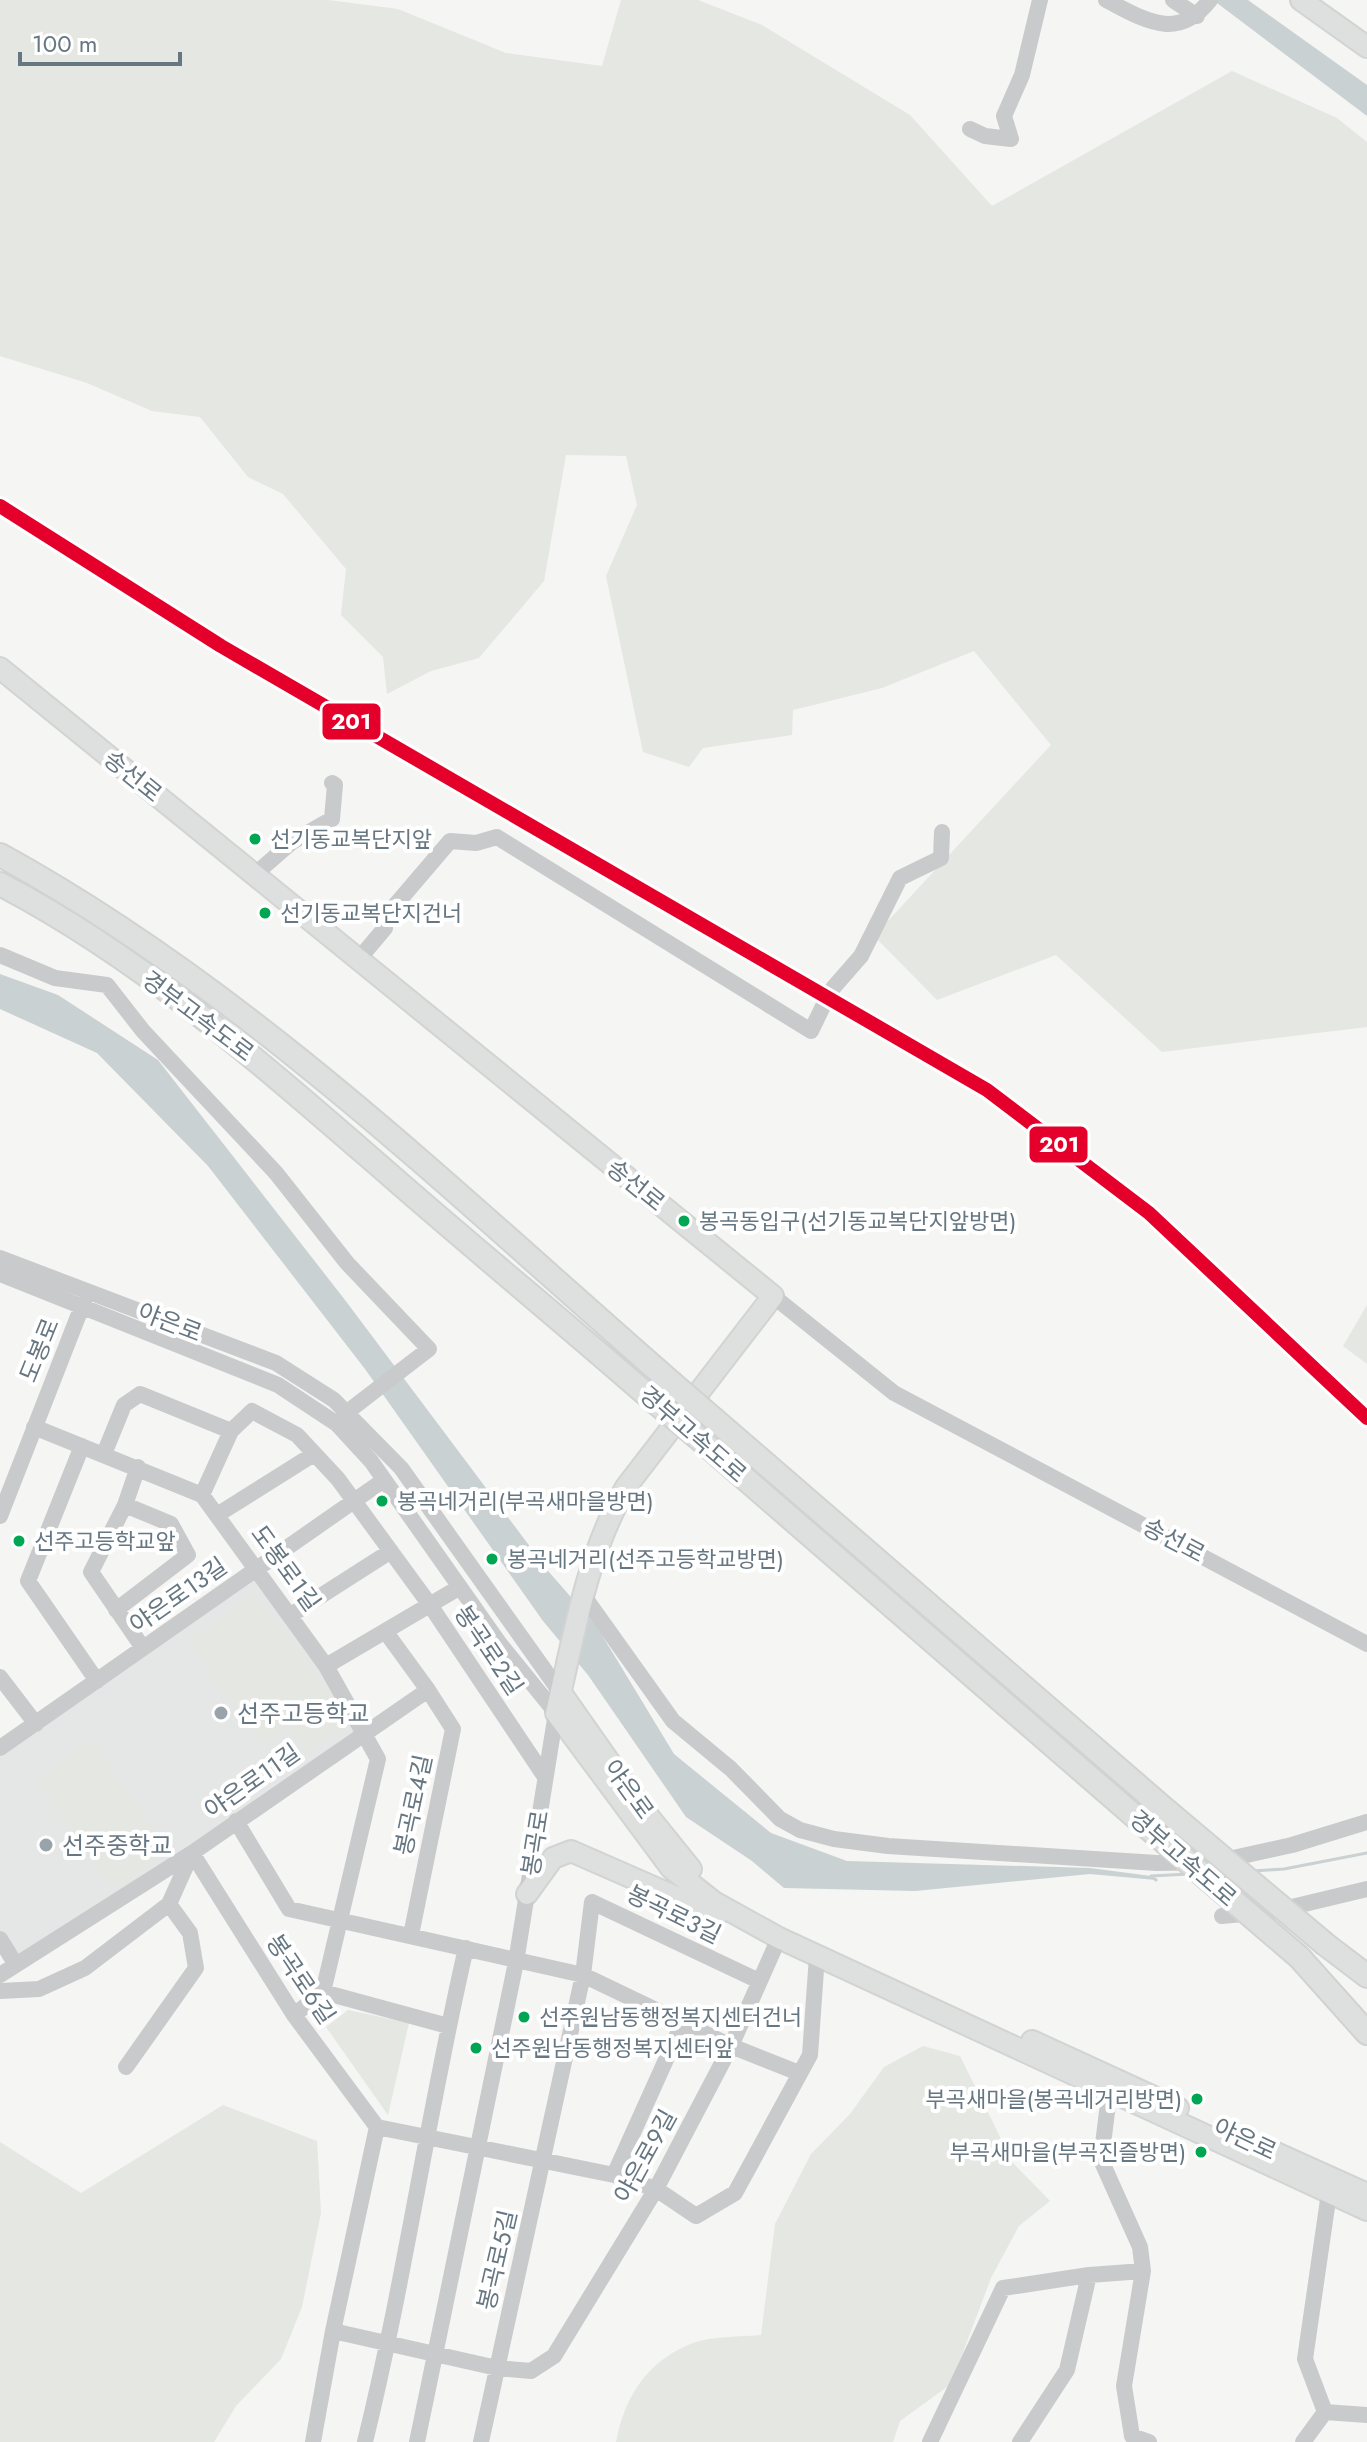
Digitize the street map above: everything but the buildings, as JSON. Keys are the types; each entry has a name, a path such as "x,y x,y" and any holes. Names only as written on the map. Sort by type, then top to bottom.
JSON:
{"highway":[{"name":"경부고속도로","path":"0,855 125,928 250,1019 1167,1811 1367,1976"},
{"name":"경부고속도로","path":"0,884 95,940 182,1001 282,1081 1140,1821 1299,1957 1367,2010"},
{"path":"1325,1944 1367,1968"},
{"path":"1299,1957 1367,2033"}],"main road":[{"path":"1301,0 1367,47"},
{"name":"송선로","path":"0,668 773,1296"},
{"name":"봉곡로","path":"558,1703 599,1540 626,1487 773,1296"},
{"name":"야은로","path":"558,1703 671,1868 714,1902 817,1956 1367,2194"},
{"name":"야은로","path":"558,1703 687,1866 723,1897 766,1921 1367,2210"},
{"path":"527,1894 553,1858 571,1851 717,1915 779,1938"}],"street":[{"path":"970,129 985,136 1011,139 1004,116 1022,75 1040,0"},
{"path":"1106,0 1138,17 1168,26 1197,16 1210,0"},
{"path":"1173,0 1197,16"},
{"path":"254,875 292,842 332,819 335,785 332,783"},
{"path":"358,960 385,928 382,922 386,916 450,841 476,843 497,837 811,1031 830,993 861,956 900,878 941,858 942,832"},
{"path":"0,955 55,978 107,985 143,1031 276,1173 347,1263 381,1294 429,1349 346,1413"},
{"name":"야은로","path":"0,1258 278,1385 337,1424 384,1480 460,1587 558,1703"},
{"name":"야은로","path":"0,1274 85,1298 276,1363 334,1400 401,1468 558,1703"},
{"name":"송선로","path":"773,1296 894,1393 1367,1644"},
{"name":"도봉로","path":"0,1516 85,1298"},
{"path":"104,1454 124,1405 140,1394 231,1431 202,1495"},
{"name":"봉곡로2길","path":"231,1431 252,1411 297,1435 355,1501 430,1605 545,1777"},
{"name":"도봉로1길","path":"34,1427 202,1495 291,1615 365,1731"},
{"path":"82,1446 28,1581 97,1681"},
{"path":"217,1515 314,1454"},
{"path":"138,1467 125,1505 91,1572 143,1648"},
{"name":"야은로13길","path":"0,1748 384,1480"},
{"path":"116,1610 188,1555 171,1524 125,1505"},
{"path":"291,1615 391,1551"},
{"path":"326,1666 460,1587"},
{"path":"583,1595 673,1721 731,1769 780,1819 823,1836 888,1846 1157,1863 1215,1862 1292,1845 1367,1822"},
{"path":"385,1631 428,1690"},
{"path":"3,1687 36,1724"},
{"name":"야은로11길","path":"0,1975 192,1853 428,1690"},
{"name":"봉곡로4길","path":"411,1935 453,1729 428,1690"},
{"name":"봉곡로","path":"417,2442 516,1962 558,1703"},
{"name":"봉곡로4길","path":"323,1992 378,1759 365,1731"},
{"path":"236,1821 289,1909 583,1975 731,2046 799,2073"},
{"path":"0,1991 39,1989 85,1968 169,1904 192,1853"},
{"name":"봉곡로6길","path":"192,1853 294,2015 377,2127"},
{"path":"1222,1916 1275,1911 1367,1889"},
{"name":"봉곡로3길","path":"543,2162 583,1975 592,1902 759,1981"},
{"path":"126,2067 196,1968 190,1933 169,1904"},
{"name":"야은로9길","path":"497,2368 523,2370 539,2367 554,2356 656,2189 731,2046 779,1938"},
{"path":"0,1939 16,1965"},
{"path":"365,2442 389,2343 426,2136 466,1948"},
{"path":"313,2442 333,2331 377,2127 614,2175 656,2189 696,2216 735,2193 810,2055 817,1956"},
{"path":"294,2015 323,1992 448,2026"},
{"path":"614,2175 683,2022"},
{"path":"1110,2085 1101,2160 1140,2247 1143,2271 1124,2386 1131,2439 1149,2442"},
{"name":"봉곡로5길","path":"481,2442 543,2162"},
{"path":"1325,2412 1305,2359 1329,2193"},
{"path":"930,2442 1003,2288 1089,2275 1143,2271"},
{"path":"1020,2442 1067,2370 1089,2275"},
{"path":"333,2331 497,2368"},
{"path":"1325,2412 1367,2415"},
{"path":"1303,2442 1325,2412"}],"shaded area":[{"path":"0,0 328,0 398,9 506,53 602,66 621,0 698,0 762,25 910,115 992,206 1232,71 1337,118 1367,142 1367,1027 1162,1052 1056,955 937,1000 874,936 1051,745 974,651 882,688 793,710 792,735 703,748 689,767 643,752 606,576 637,505 626,456 566,455 544,581 479,658 431,671 387,694 383,657 341,615 346,569 283,494 248,477 200,417 152,411 87,383 0,356"},
{"path":"1213,0 1248,0 1367,85 1367,116"},
{"path":"0,974 58,995 158,1060 345,1300 549,1572 597,1627 674,1754 771,1833 847,1861 1090,1868 1151,1876 1156,1880 1090,1874 915,1891 784,1888 752,1861 686,1817 588,1675 543,1621 365,1369 208,1166 97,1053 0,1009"},
{"path":"1367,1305 1367,1364 1343,1346"},
{"path":"258,1568 365,1731 16,1965 0,1939 0,1748"},
{"path":"255,1592 331,1693 261,1745 186,1643"},
{"path":"334,1701 350,1724 306,1754 290,1730"},
{"path":"91,1741 169,1851 113,1889 36,1779"},
{"path":"348,2010 409,2023 388,2115 326,2027"},
{"path":"923,2046 960,2056 1013,2163 1050,2201 1019,2226 991,2278 951,2384 900,2421 893,2442 616,2442 632,2395 663,2360 693,2343 761,2335 775,2224 811,2154 850,2114 884,2067"},
{"path":"223,2105 317,2141 321,2213 302,2307 281,2359 236,2406 214,2442 0,2442 0,2142 81,2193"}],"waterway":[{"path":"1252,1871 1284,1869 1367,1853"},
{"path":"1156,1880 1151,1876 1189,1874"}],"transit line":[{"name":"201","path":"0,506 221,646 987,1090 1149,1213 1367,1418"}],"place":[{"name":"선기동교복단지앞","path":"255,839"},
{"name":"선기동교복단지건너","path":"265,913"},
{"name":"봉곡동입구(선기동교복단지앞방면)","path":"684,1221"},
{"name":"봉곡네거리(부곡새마을방면)","path":"382,1501"},
{"name":"선주고등학교앞","path":"19,1541"},
{"name":"봉곡네거리(선주고등학교방면)","path":"492,1559"},
{"name":"선주고등학교","path":"221,1713"},
{"name":"선주중학교","path":"46,1845"},
{"name":"선주원남동행정복지센터건너","path":"524,2017"},
{"name":"선주원남동행정복지센터앞","path":"476,2048"},
{"name":"부곡새마을(봉곡네거리방면)","path":"1197,2099"},
{"name":"부곡새마을(부곡진즐방면)","path":"1201,2152"}]}
